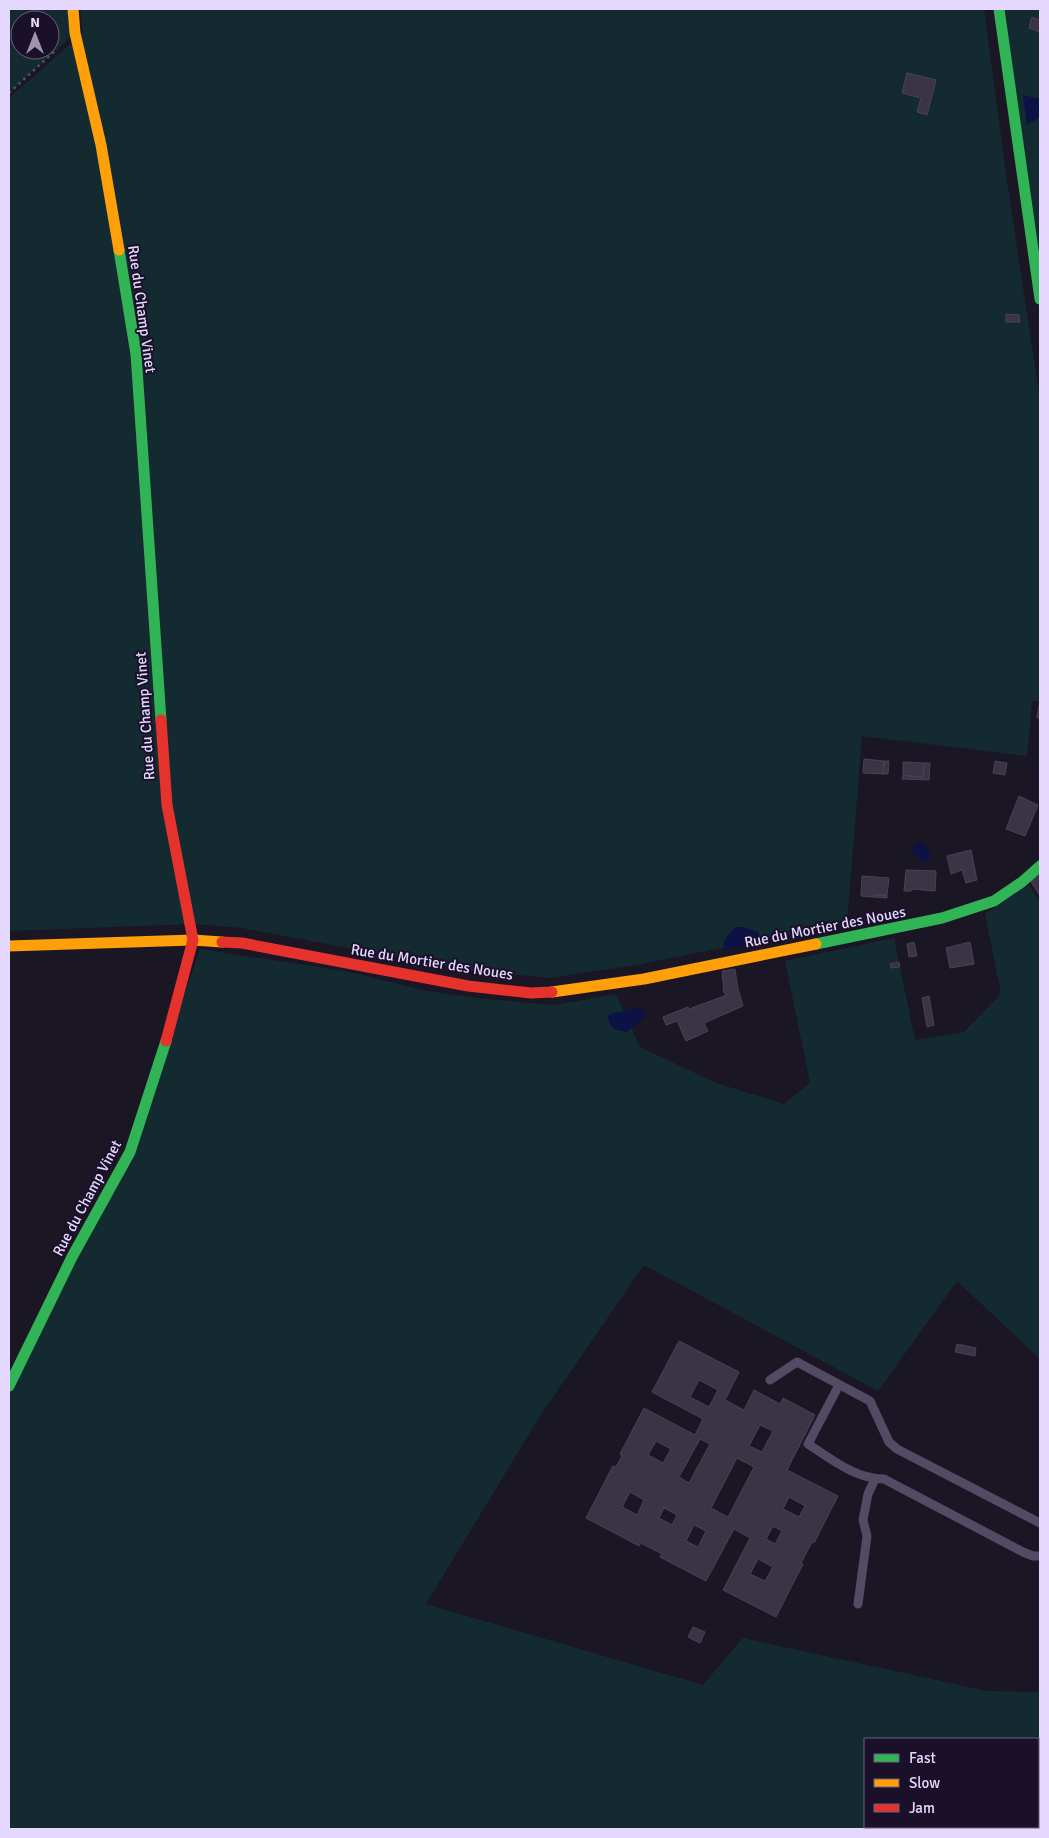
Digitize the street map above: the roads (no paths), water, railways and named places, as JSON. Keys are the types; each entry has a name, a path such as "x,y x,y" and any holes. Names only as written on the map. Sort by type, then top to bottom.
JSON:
{"street":[{"name":"Rue du Champ Vinet","path":"9,1386 72,1257 130,1152 170,1029 193,940 167,806 136,354 101,145 75,33 73,9"},
{"path":"999,9 1040,299"},
{"name":"Rue du Mortier des Noues","path":"9,946 193,940 242,943 468,986 531,993 561,992 654,977 942,918 994,901 1022,882 1040,866"}],"lane":[{"path":"770,1380 797,1362 870,1401 889,1442 897,1449 1040,1523"},
{"path":"839,1385 808,1444 863,1476 884,1479 1024,1552 1033,1556 1040,1556"},
{"path":"858,1604 866,1536 863,1520 868,1494 875,1479"}]}
